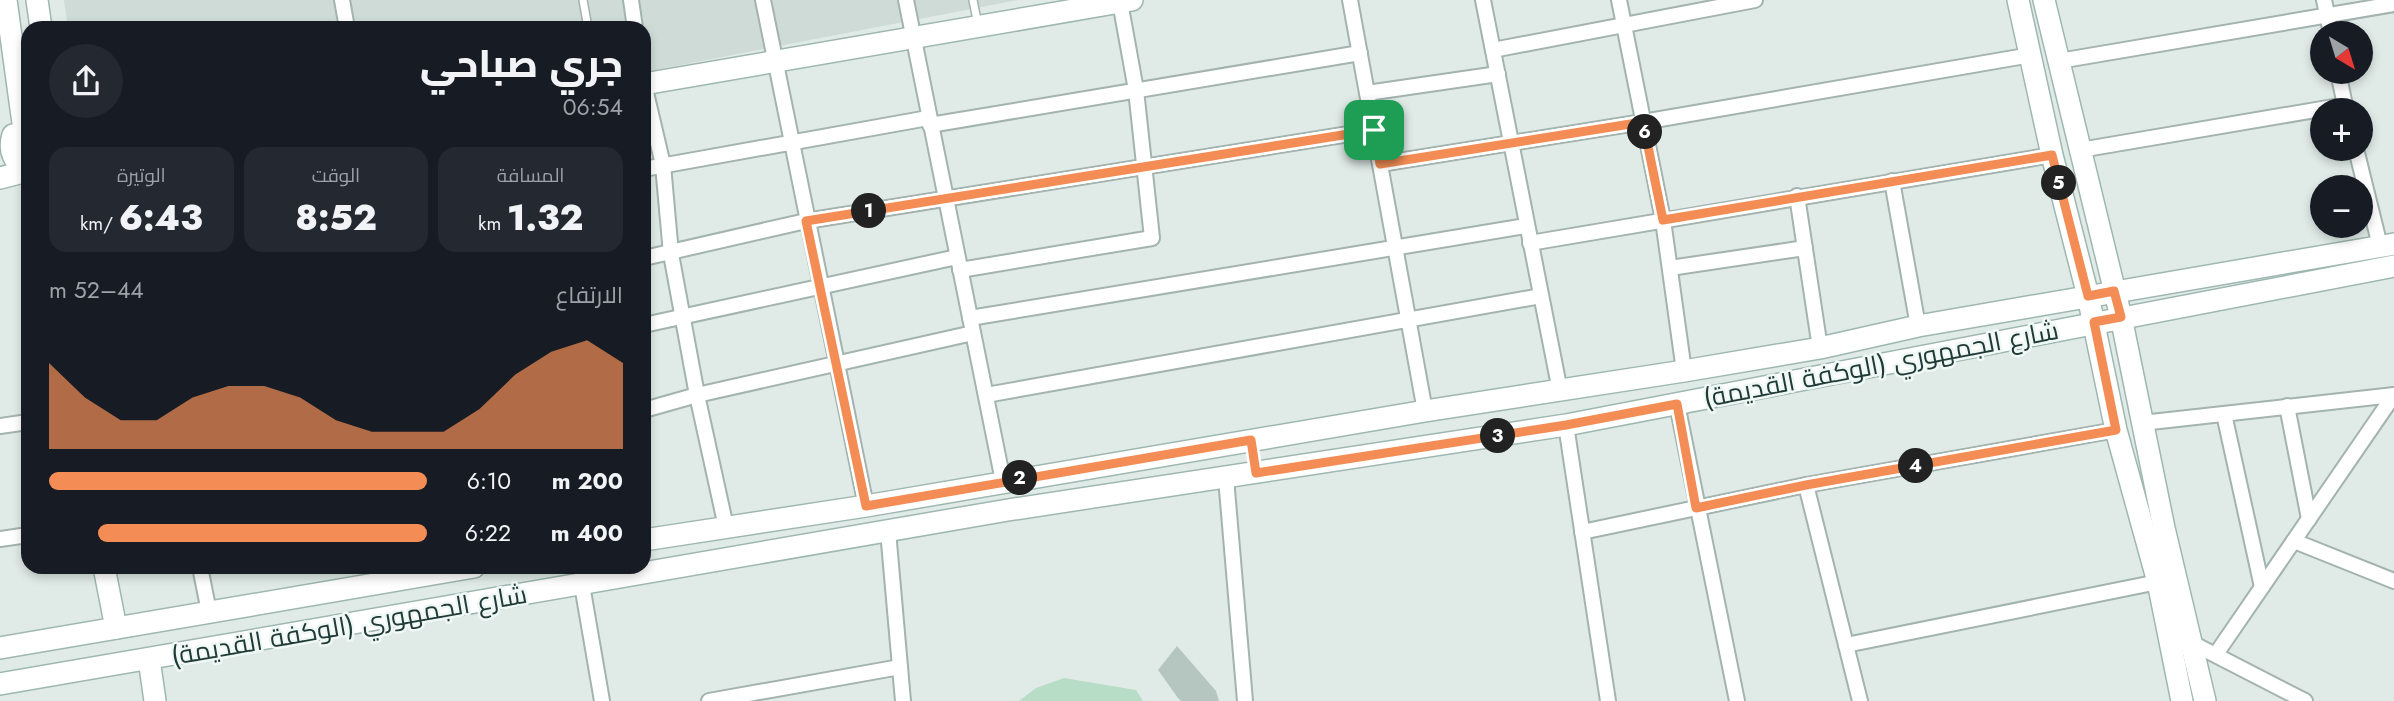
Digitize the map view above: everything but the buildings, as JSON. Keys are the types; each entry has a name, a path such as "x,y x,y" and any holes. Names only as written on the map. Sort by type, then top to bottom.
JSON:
{"main road":[{"path":"6,0 16,126 11,152 21,167"},
{"path":"37,0 40,21"},
{"path":"2018,0 2052,155 2094,322 2116,430 2158,582 2182,701"},
{"path":"2044,0 2121,317 2142,423 2205,701"},
{"path":"651,83 1124,1"},
{"path":"0,153 16,126"},
{"path":"0,178 21,173"},
{"name":"شارع الجمهوري (الوكفة القديمة)","path":"651,539 866,506 1003,481 1820,348 1918,326 2387,245"},
{"name":"شارع الجمهوري (الوكفة القديمة)","path":"651,573 888,531 1566,425 2394,266"},
{"path":"1503,400 1509,434"},
{"path":"1251,440 1256,473"},
{"path":"105,574 116,628"},
{"name":"شارع الجمهوري (الوكفة القديمة)","path":"0,648 424,574"},
{"name":"شارع الجمهوري (الوكفة القديمة)","path":"0,684 644,574"},
{"path":"246,606 253,642"},
{"path":"73,635 79,671"},
{"path":"149,659 155,701"}],"street":[{"path":"342,0 345,21"},
{"path":"631,0 634,21"},
{"path":"763,0 819,287 866,506"},
{"path":"905,0 1003,481"},
{"path":"1350,0 1426,411"},
{"path":"1483,0 1560,391"},
{"path":"1619,0 1663,220 1684,371"},
{"path":"1493,50 1755,0"},
{"path":"2324,0 2328,21"},
{"path":"651,324 819,287 958,263 1152,238 1124,1"},
{"path":"2059,61 2394,4"},
{"path":"651,168 1360,53"},
{"path":"1380,164 2031,55"},
{"path":"1367,93 1497,74"},
{"path":"651,114 663,165 671,254 682,317 726,527"},
{"path":"2080,150 2310,114"},
{"path":"651,257 806,221 1374,130"},
{"path":"1531,243 2052,155"},
{"path":"2360,161 2387,245"},
{"path":"1892,181 1918,326"},
{"path":"1797,196 1820,348"},
{"path":"970,318 1526,226"},
{"path":"1670,268 1805,248"},
{"path":"986,395 1541,296"},
{"path":"651,408 835,363 973,333"},
{"path":"2142,423 2394,395"},
{"path":"2216,654 2394,395"},
{"path":"1677,404 1737,701"},
{"path":"2287,406 2309,519"},
{"path":"2224,414 2262,587"},
{"path":"0,426 21,423"},
{"path":"1566,425 1608,701"},
{"path":"1582,532 1806,485 2116,430"},
{"path":"1226,478 1245,701"},
{"path":"1806,485 1860,701"},
{"path":"888,531 904,701"},
{"path":"0,539 21,536"},
{"path":"2294,541 2394,581"},
{"path":"201,574 209,612"},
{"path":"1846,645 2158,582"},
{"path":"582,585 602,701"},
{"path":"2192,643 2305,701"},
{"path":"709,701 901,667"}],"lane":[{"path":"583,0 587,21"},
{"path":"973,0 978,25"}],"shaded area":[{"path":"64,0 1018,0 651,71 651,21 67,21"}],"green space":[{"path":"1064,678 1136,690 1143,701 1019,701 1036,688"}],"route":[{"path":"1643,122 1663,220 2052,155 2088,296 2114,291 2121,317 2094,322 2116,430 1806,485 1696,508 1677,404 1566,425 1256,473 1251,440 866,506 806,221 1374,130 1380,164 1643,122"}]}
